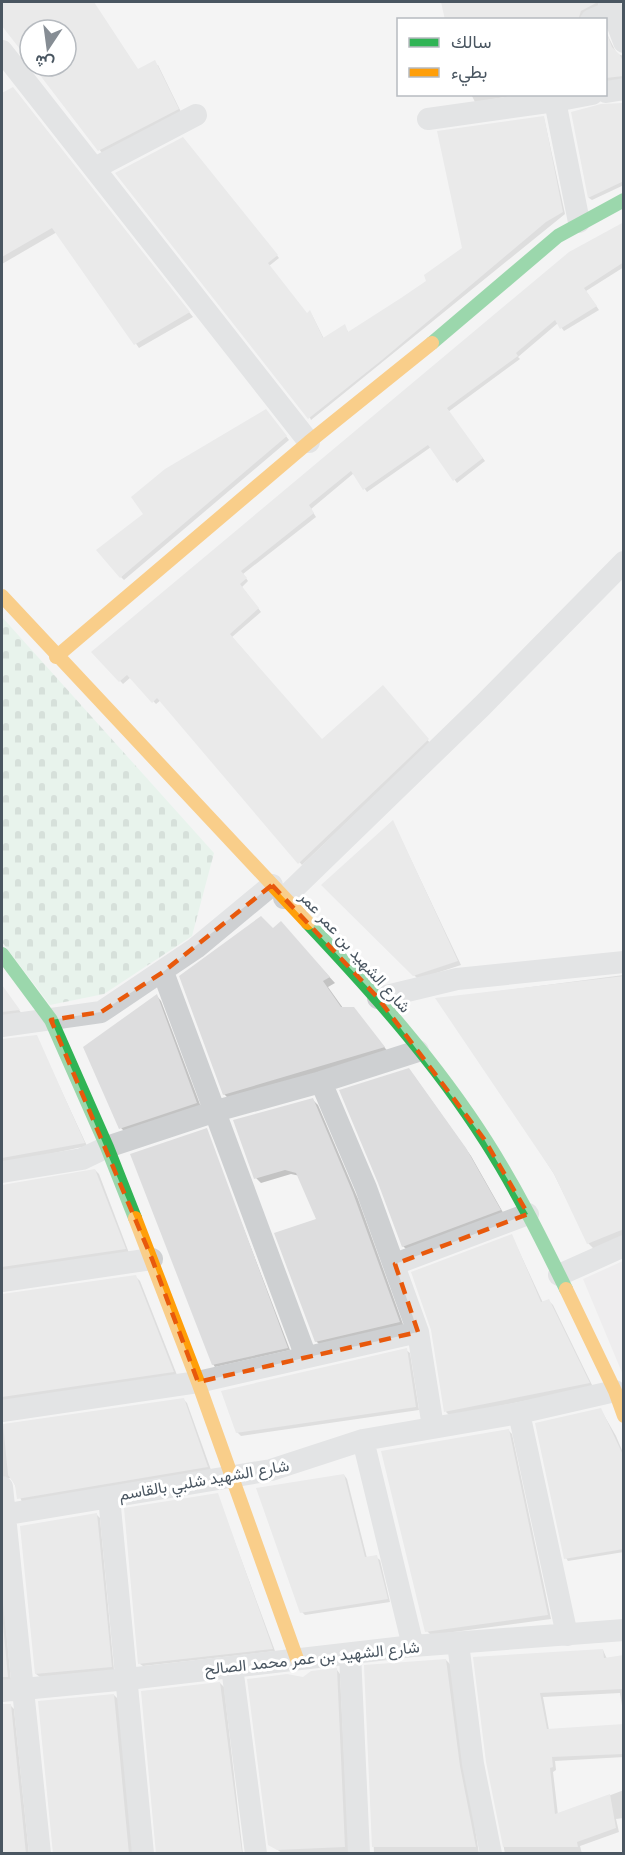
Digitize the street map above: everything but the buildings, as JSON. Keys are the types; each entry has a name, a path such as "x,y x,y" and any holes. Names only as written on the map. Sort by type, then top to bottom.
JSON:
{"street":[{"path":"594,18 611,6 623,39"},
{"path":"2,51 309,442"},
{"path":"607,92 624,89"},
{"path":"429,119 580,96"},
{"path":"555,100 579,222"},
{"path":"95,168 196,115"},
{"path":"56,657 309,442 394,375 558,236 579,222 624,200"},
{"path":"2,1026 101,1012 163,972 278,891 482,706 624,562"},
{"name":"شارع الشهيد بن عمر عمر","path":"2,596 56,657 378,998 484,1139 528,1214 559,1275 615,1392 624,1416"},
{"path":"2,954 51,1020 107,1147 152,1258 297,1659"},
{"path":"378,998 457,979 624,962"},
{"path":"163,972 306,1357"},
{"path":"2,1172 82,1159 107,1147 216,1111 321,1082 418,1051"},
{"path":"321,1082 395,1264 418,1332 433,1427"},
{"path":"395,1264 528,1214"},
{"path":"559,1275 624,1246"},
{"path":"2,1281 152,1258"},
{"path":"2,1411 198,1382 418,1332"},
{"name":"شارع الشهيد شلبي بالقاسم","path":"3,1515 232,1478 305,1461 363,1440 519,1413 615,1392"},
{"path":"519,1413 567,1635"},
{"path":"363,1440 413,1646"},
{"path":"2,1487 12,1690 40,1854"},
{"path":"109,1497 143,1854"},
{"name":"شارع الشهيد بن عمر محمد الصالح","path":"12,1690 413,1646 624,1630"},
{"path":"458,1643 472,1764 491,1854"},
{"path":"350,1654 358,1854"},
{"path":"232,1667 256,1854"}],"highlighted area":[{"path":"272,885 378,998 484,1139 528,1214 395,1264 418,1332 198,1382 152,1259 51,1020 101,1012 163,972"}],"shaded area":[{"path":"623,1261 623,1375 583,1279"}],"green space":[{"path":"2,617 214,853 192,936 104,994 50,1005 2,942"}],"traffic: fast":[{"path":"432,343 558,236 624,200"},
{"path":"308,923 402,1028 466,1111 518,1195 566,1289"},
{"path":"2,954 51,1020 107,1147 135,1218"}],"traffic: slow":[{"path":"56,657 309,442 432,343"},
{"path":"2,596 308,923"},
{"path":"135,1218 198,1382 297,1659"},
{"path":"566,1289 615,1391 624,1416"}]}
